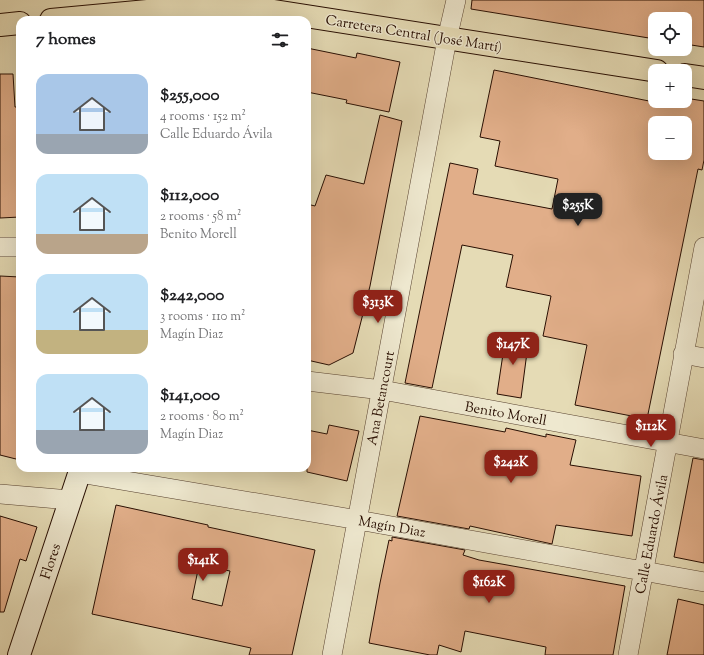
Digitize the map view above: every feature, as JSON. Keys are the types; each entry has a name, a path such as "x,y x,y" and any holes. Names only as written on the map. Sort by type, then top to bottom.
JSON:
{"highway":[{"name":"Carretera Central (José Martí)","path":"94,16 179,8 247,9 294,16"},
{"name":"Carretera Central (José Martí)","path":"311,19 648,70"},
{"path":"0,25 16,23"},
{"path":"692,76 704,78"}],"street":[{"name":"Ana Betancourt","path":"332,655 447,39 456,0"},
{"path":"0,247 16,247"},
{"name":"Calle Eduardo Ávila","path":"628,655 704,247"},
{"path":"684,354 704,358"},
{"name":"Benito Morell","path":"311,381 382,390 704,449"},
{"name":"Flores","path":"19,655 79,472"},
{"name":"Magín Diaz","path":"91,472 644,570 704,582"},
{"path":"0,494 70,500"}],"building":[{"path":"472,0 704,0 704,47 692,45 692,12 648,12 648,38 471,9"},
{"path":"311,49 356,58 357,53 400,62 389,112 346,103 347,100 311,93"},
{"path":"494,70 648,101 648,108 692,108 692,99 704,101 704,160 702,170 698,169 647,419 575,405 587,345 543,336 551,296 506,287 513,255 462,245 432,388 405,383 450,163 478,169 473,194 552,209 558,179 495,166 500,141 480,137"},
{"path":"0,74 13,74 16,107 16,217 0,218"},
{"path":"380,115 402,121 370,286 353,353 329,365 311,361 311,205 315,206 326,175 364,184"},
{"path":"0,276 16,277 16,459 0,455"},
{"path":"506,334 529,337 521,398 497,394"},
{"path":"420,416 505,432 506,428 546,437 546,434 576,440 570,465 641,476 632,536 556,525 552,544 470,526 469,529 397,516"},
{"path":"329,425 359,431 347,481 307,472 311,472 311,431 327,434"},
{"path":"693,458 704,460 704,563 674,557"},
{"path":"116,505 315,550 292,655 249,655 251,648 92,614","holes":["199,565 230,571 222,606 192,599"]},
{"path":"0,516 37,527 26,561 20,559 4,612 0,612"},
{"path":"392,537 465,550 463,555 479,560 625,586 613,655 545,655 546,647 465,631 461,652 439,645 437,655 430,655 369,643 389,540 392,541"},
{"path":"678,599 704,605 704,655 667,655"}]}
